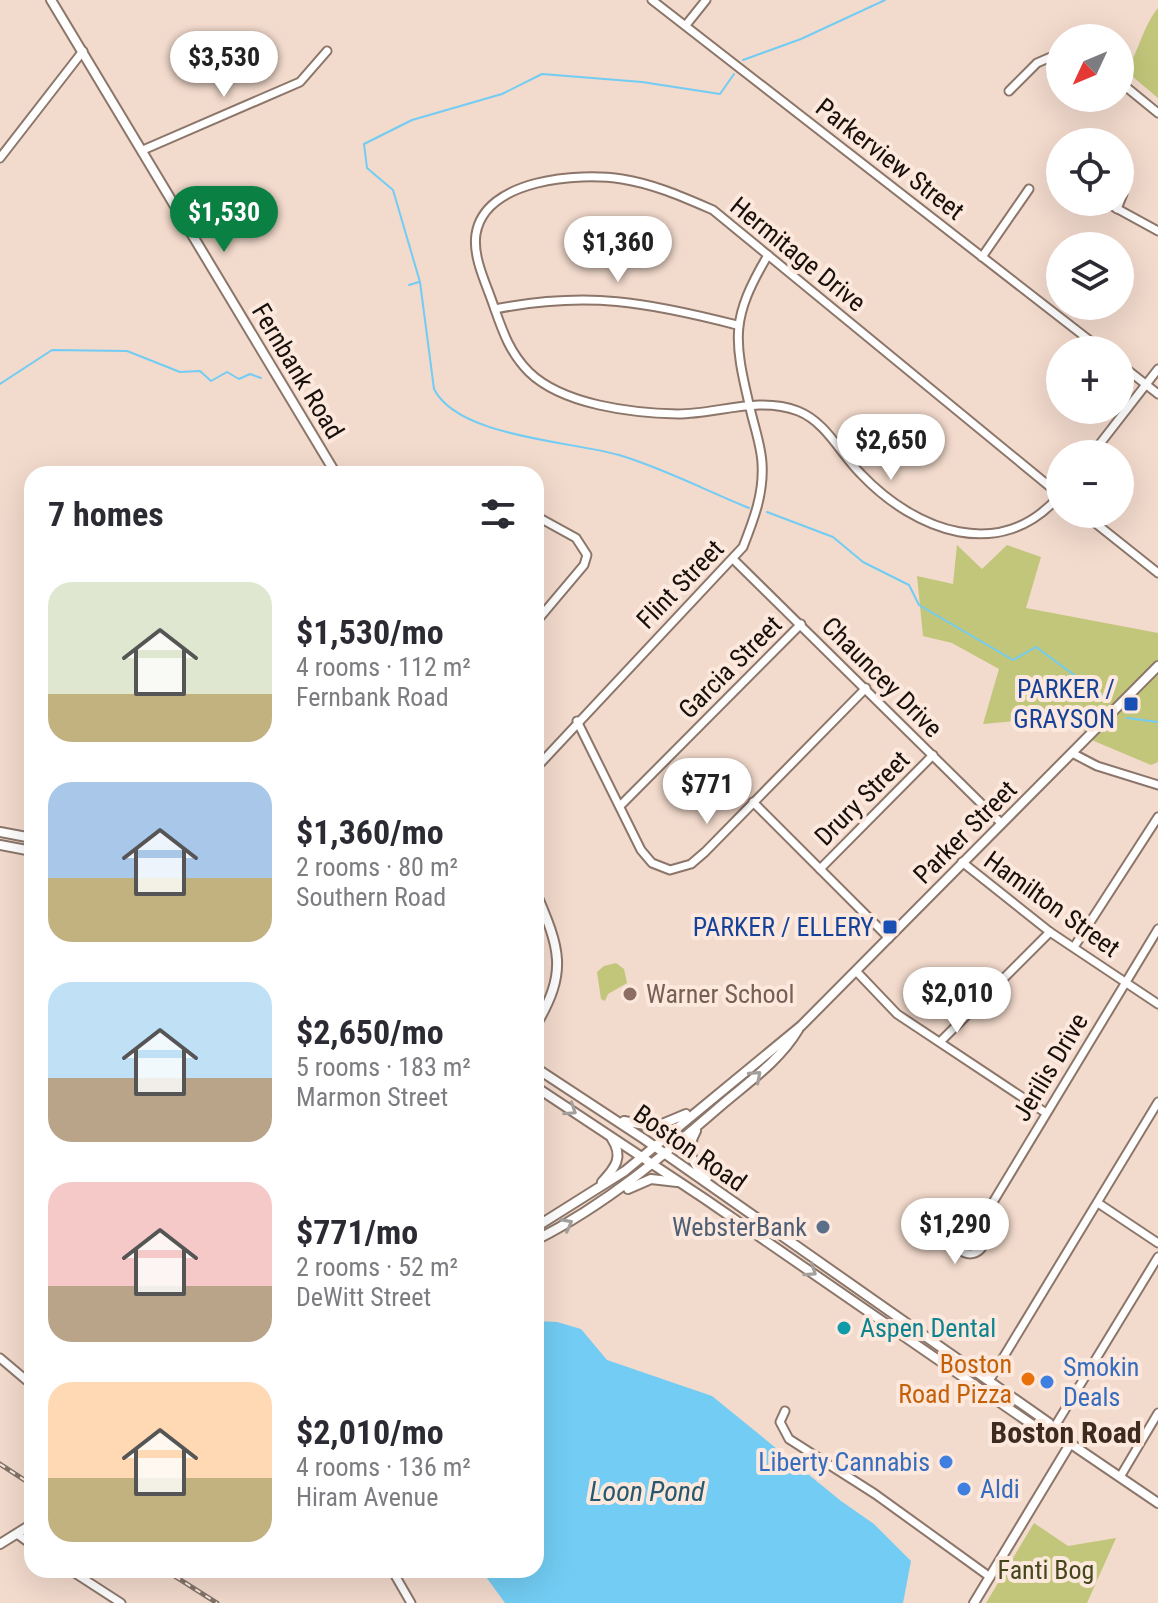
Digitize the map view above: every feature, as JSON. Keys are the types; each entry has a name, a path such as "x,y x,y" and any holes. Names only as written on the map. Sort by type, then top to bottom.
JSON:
{"main road":[{"name":"Fernbank Road","path":"51,0 331,466"},
{"name":"Parker Street","path":"544,1236 596,1207 653,1164 768,1065 801,1026 1158,666"},
{"path":"0,832 24,836"},
{"path":"0,845 24,850"},
{"path":"544,914 559,954 553,995 544,1011"},
{"name":"Parker Street","path":"544,1222 594,1193 642,1157 801,1026"},
{"name":"Boston Road","path":"544,1073 654,1146 1047,1422 1052,1431 1070,1444 1158,1503"},
{"name":"Boston Road","path":"544,1092 1040,1430 1052,1431"},
{"path":"603,1112 643,1128 655,1127 701,1106"},
{"path":"705,1120 693,1136 691,1158 728,1198"},
{"path":"594,1193 616,1166 618,1156 615,1142 606,1133"},
{"path":"596,1207 651,1179 673,1181 690,1189"},
{"path":"974,1603 1070,1444"},
{"path":"0,1544 24,1529"}],"street":[{"name":"Parkerview Street","path":"652,0 1084,336"},
{"path":"686,25 706,0"},
{"path":"0,158 83,51"},
{"path":"143,150 300,82 327,51"},
{"path":"1009,91 1046,58"},
{"path":"1134,93 1158,113"},
{"name":"Hermitage Drive","path":"1046,483 713,210 669,191 601,177 538,183 515,190 493,205 476,233 481,270 514,355 532,375 556,390 615,406 679,414 749,405 785,407 813,420 887,499 948,529 971,534 1014,530 1035,519 1046,508"},
{"path":"982,257 1029,189"},
{"path":"1130,216 1158,231"},
{"name":"Flint Street","path":"544,759 734,560 755,520 762,461 749,405 737,325 741,304 768,255"},
{"path":"495,309 549,299 602,298 681,310 737,325"},
{"path":"1103,440 1158,369"},
{"path":"1134,375 1158,394"},
{"path":"544,520 576,538 587,555 584,565 544,612"},
{"path":"1102,528 1158,573"},
{"name":"Chauncey Drive","path":"734,560 1001,823"},
{"name":"Garcia Street","path":"620,806 801,624"},
{"path":"577,721 647,858 670,870 691,864 866,688"},
{"path":"1072,753 1097,766 1158,785"},
{"name":"Drury Street","path":"820,869 933,755"},
{"path":"753,802 889,938"},
{"path":"1074,947 1158,817"},
{"name":"Hamilton Street","path":"962,862 983,882 1050,932 1158,1004"},
{"name":"Jerilis Drive","path":"978,1227 1158,929"},
{"path":"940,1042 1050,932"},
{"path":"856,971 897,1014 1046,1113"},
{"path":"989,1381 1158,1102"},
{"path":"1098,1203 1158,1243"},
{"path":"1052,1431 1158,1257"},
{"path":"0,1358 24,1378"},
{"path":"785,1411 780,1422 789,1439 875,1494 990,1577"},
{"path":"1120,1477 1158,1413"},
{"path":"17,1534 24,1539"},
{"path":"82,1578 119,1603"},
{"path":"397,1578 411,1603"}],"green space":[{"path":"1158,8 1158,98 1134,78 1134,55"},
{"path":"957,545 982,569 1007,545 1041,557 1026,608 1158,633 1158,762 1151,765 1094,741 1070,716 983,724 999,669 952,643 923,636 917,576 953,584"},
{"path":"616,963 624,969 627,983 608,994 605,1001 601,999 597,972 604,966"},
{"name":"Fanti Bog","path":"1034,1523 1068,1546 1116,1538 1087,1603 986,1603"}],"water":[{"name":"Loon Pond","path":"544,1321 581,1329 607,1360 712,1396 841,1501 874,1524 911,1561 903,1603 505,1603 487,1578 544,1578"}],"waterway":[{"path":"743,60 801,39 885,0"},
{"path":"734,74 720,94 642,82 542,74 502,94 412,120 364,144 367,168 393,190 420,282 434,389 447,405 466,418 517,435 635,460 749,508"},
{"path":"409,285 419,282"},
{"path":"0,384 52,350 127,351 180,372 200,371 211,381 227,372 239,379 250,374 261,378"},
{"path":"767,512 833,537 863,562 909,585 919,605 1013,660 1036,647 1107,699"},
{"path":"1127,718 1158,722"}],"railway":[{"path":"0,1464 24,1480"},
{"path":"178,1578 217,1603"}],"place":[{"name":"PARKER / GRAYSON","path":"1131,704"},
{"name":"PARKER / ELLERY","path":"890,927"},
{"name":"Warner School","path":"630,994"},
{"name":"WebsterBank","path":"823,1227"},
{"name":"Aspen Dental","path":"844,1328"},
{"name":"Boston Road Pizza","path":"1028,1379"},
{"name":"Smokin Deals","path":"1047,1382"},
{"name":"Liberty Cannabis","path":"946,1462"},
{"name":"Aldi","path":"964,1489"}],"district":[{"name":"Boston Road","path":"1066,1433"}]}
